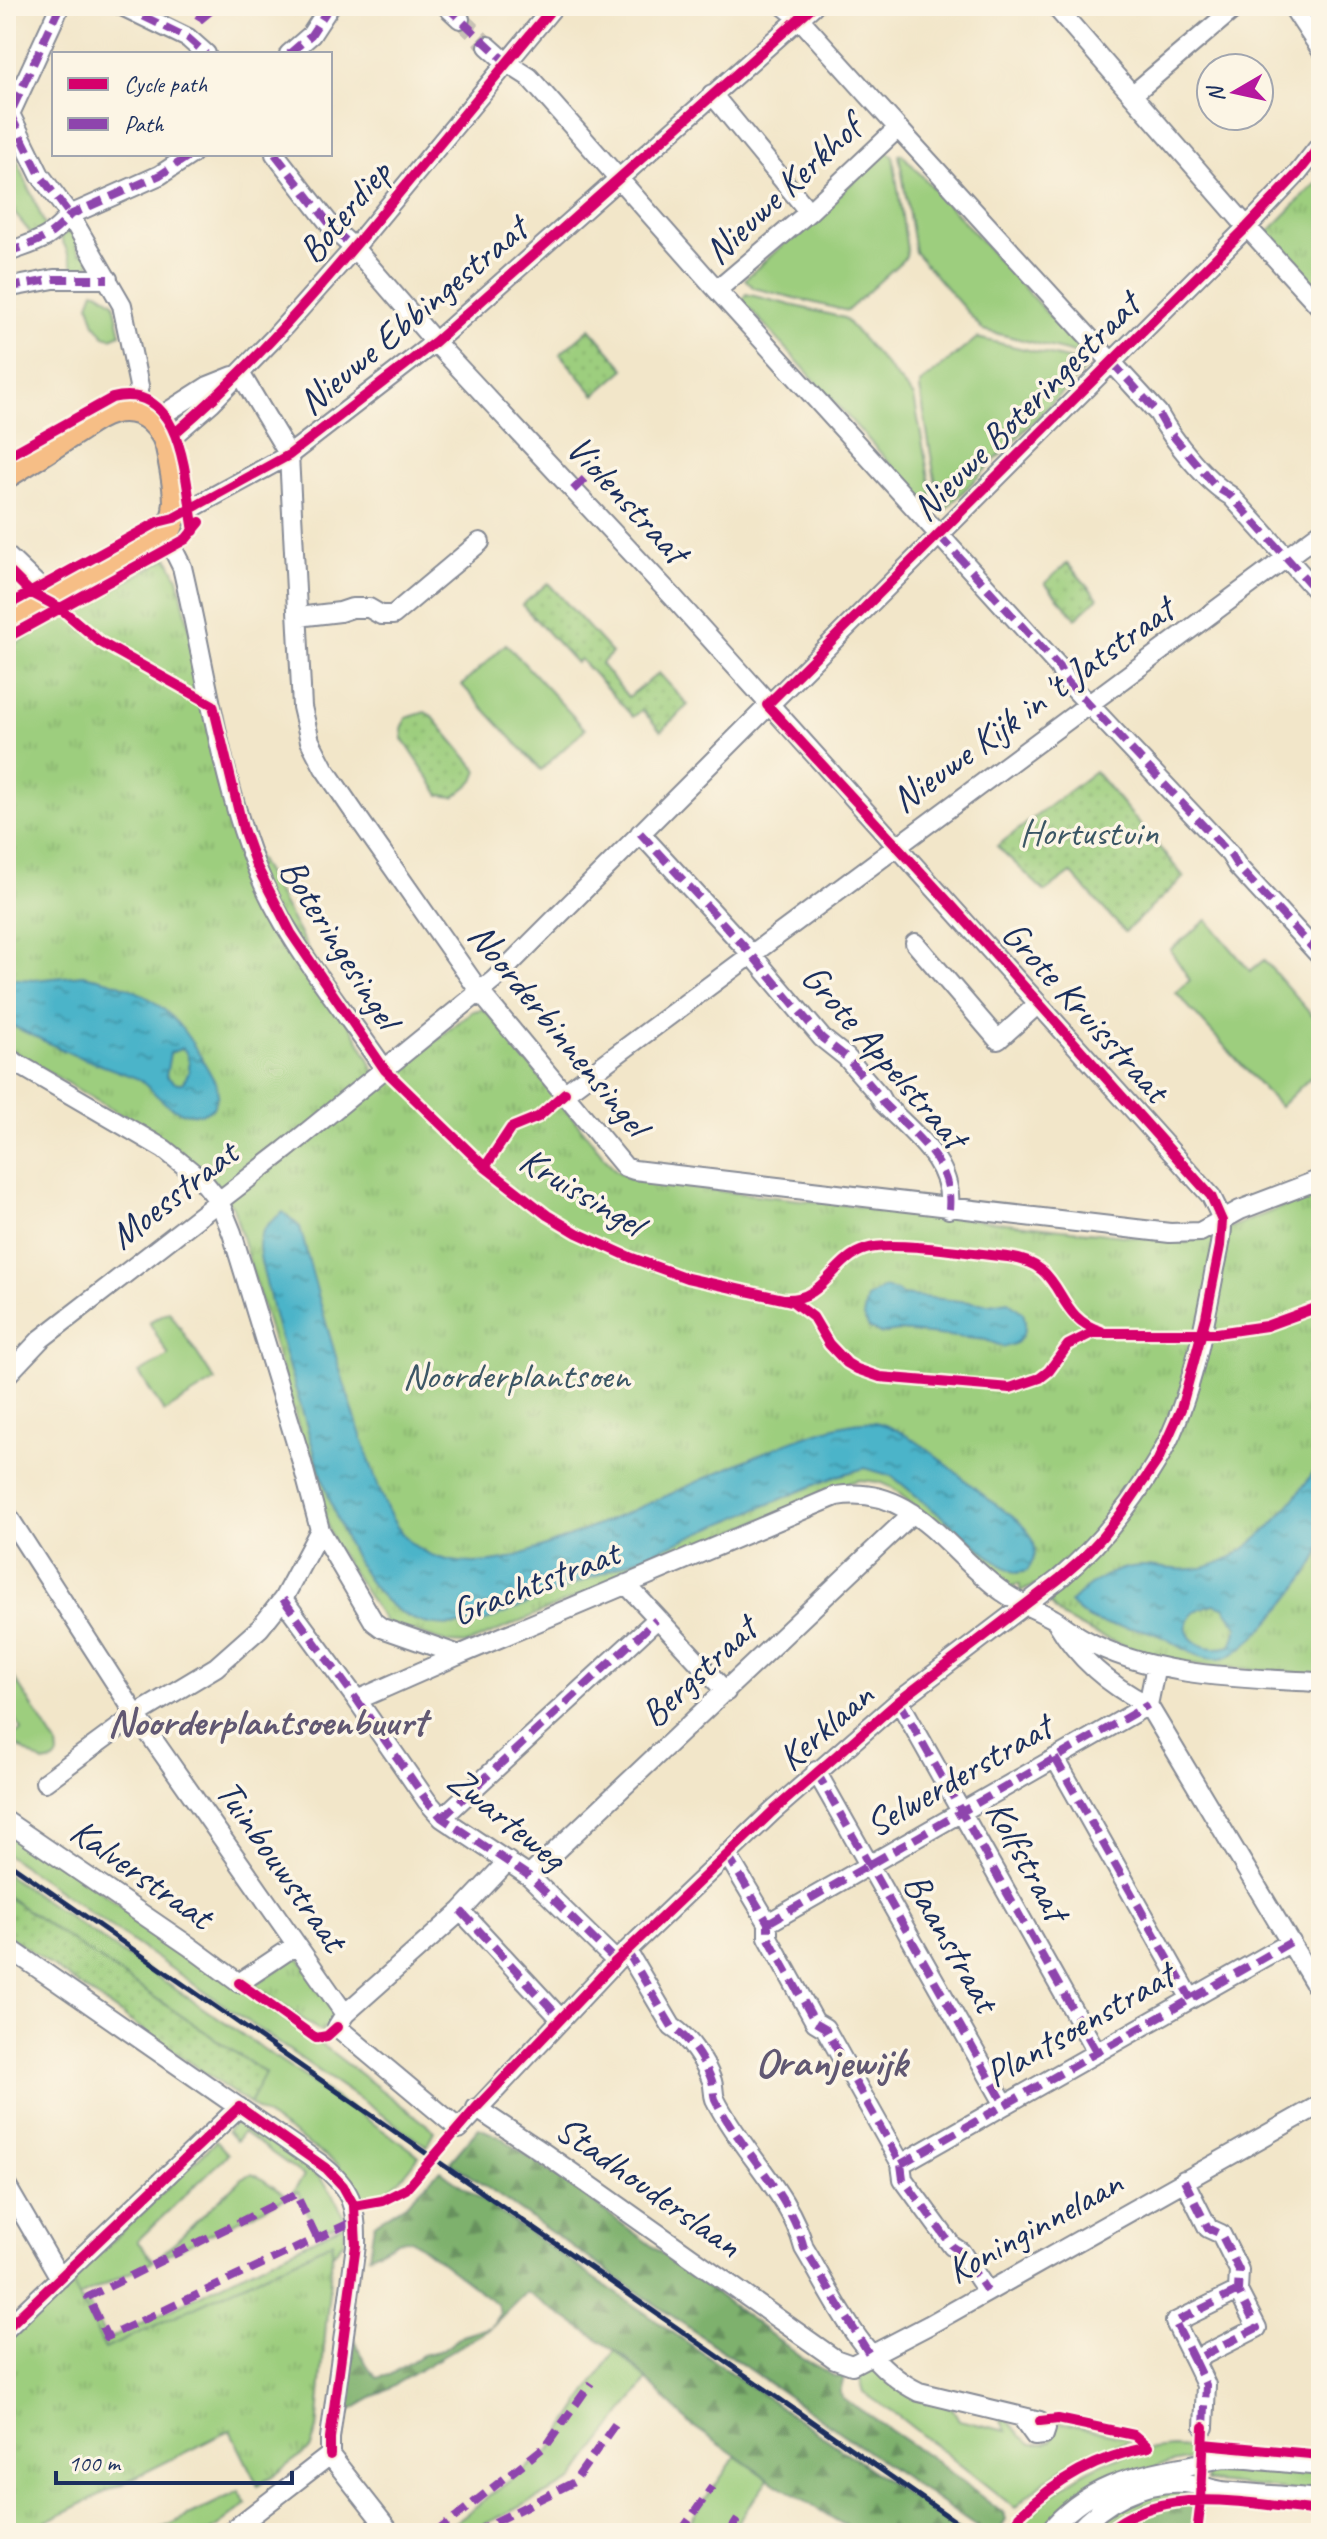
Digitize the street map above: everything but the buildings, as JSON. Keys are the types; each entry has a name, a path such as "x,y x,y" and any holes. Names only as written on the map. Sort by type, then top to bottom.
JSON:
{"main road":[{"path":"6,476 104,414 123,410 151,424"},
{"name":"Boteringesingel","path":"151,424 177,503 170,526"},
{"name":"Nieuwe Ebbingestraat","path":"6,623 170,526"}],"street":[{"path":"60,6 10,114 40,175 70,215 122,305 139,386 151,424"},
{"path":"122,6 188,38 204,52"},
{"path":"291,52 311,35 330,6"},
{"name":"Boterdiep","path":"151,424 240,373 354,248 554,6"},
{"path":"784,6 806,12 898,128"},
{"path":"1055,6 1321,308"},
{"path":"1132,95 1237,6"},
{"path":"1292,6 1321,50"},
{"name":"Nieuwe Ebbingestraat","path":"170,526 289,455 435,342 806,12"},
{"path":"488,46 529,77 717,290"},
{"path":"712,94 809,212"},
{"name":"Nieuwe Kerkhof","path":"1321,596 1231,496 1217,488 1167,429 1158,413 898,128 809,212 717,290 1321,957"},
{"name":"Nieuwe Boteringestraat","path":"385,1070 480,992 1247,227 1321,144"},
{"path":"6,253 43,240 61,228 70,215 160,175 189,156"},
{"name":"Violenstraat","path":"277,156 368,268 673,597 896,847"},
{"path":"6,288 54,279 108,279"},
{"name":"Noorderbinnensingel","path":"240,373 289,455 302,707 310,741 348,804 480,992 618,1160 634,1170 1170,1233 1200,1232 1277,1194 1321,1179"},
{"name":"Boteringesingel","path":"170,526 232,789 256,865 291,933 385,1070"},
{"name":"Nieuwe Kijk in 't Jatstraat","path":"565,1093 1321,532"},
{"path":"298,617 352,608 369,608 381,615 393,615 480,542"},
{"path":"6,555 51,598"},
{"name":"Grote Appelstraat","path":"640,833 752,955 822,1038 846,1057 883,1103 940,1163 951,1194 949,1209"},
{"name":"Grote Kruisstraat","path":"896,847 1211,1196 1222,1221"},
{"path":"915,943 998,1040 1038,1004"},
{"path":"6,1057 164,1149 202,1180 219,1201"},
{"name":"Moesstraat","path":"6,1376 41,1339 385,1070"},
{"name":"Grachtstraat","path":"219,1201 232,1233 320,1530 374,1622 382,1628 459,1655 836,1496 857,1492 879,1495 913,1513 1004,1593 1054,1619 1082,1638 1156,1666 1253,1678 1321,1682"},
{"name":"Kerklaan","path":"459,2129 622,1956 816,1771 899,1701 1028,1605 1082,1559 1123,1511 1158,1460 1181,1409 1206,1317 1222,1221"},
{"name":"Tuinbouwstraat","path":"6,1513 136,1715 296,1945 341,2020 459,2129"},
{"name":"Bergstraat","path":"529,1876 913,1513"},
{"path":"45,1782 136,1715 216,1667 260,1628 283,1599 320,1530"},
{"path":"626,1584 656,1620 726,1692"},
{"name":"Zwarteweg","path":"283,1599 442,1818 529,1876 622,1956 672,2027 684,2034 712,2082 713,2096 748,2153 759,2162 800,2233 804,2248 871,2357 904,2385 919,2392 1022,2418"},
{"path":"1054,1619 1073,1649 1124,1692 1148,1705 1321,1994"},
{"path":"442,1818 656,1620"},
{"path":"357,1700 459,1655"},
{"path":"1148,1705 1156,1666"},
{"name":"Kolfstraat","path":"899,1701 1097,2053"},
{"name":"Selwerderstraat","path":"768,1923 1148,1705"},
{"path":"1055,1758 1191,1999"},
{"name":"Baanstraat","path":"816,1771 1005,2105"},
{"name":"Kalverstraat","path":"6,1821 239,1983 296,1945"},
{"path":"727,1854 768,1923 768,1937 815,2022 825,2028 901,2164 903,2179 952,2246 961,2252 987,2291"},
{"path":"341,2020 461,1911 508,1861"},
{"path":"461,1911 561,2019"},
{"name":"Plantsoenstraat","path":"901,2164 1291,1942"},
{"path":"6,1946 327,2169 343,2186 354,2206 356,2245 330,2455 391,2533"},
{"path":"6,2329 239,2107"},
{"name":"Stadhouderslaan","path":"476,2108 781,2322"},
{"name":"Koninginnelaan","path":"781,2322 847,2365 871,2357 1184,2180 1320,2108"},
{"path":"1184,2180 1208,2228 1221,2234 1239,2270 1238,2291 1257,2328 1194,2360"},
{"path":"6,2185 60,2278"},
{"path":"1204,2427 1206,2385 1175,2322 1238,2291"},
{"path":"229,2533 330,2455"},
{"path":"1048,2533 1063,2516 1090,2495 1115,2482 1142,2474 1223,2458 1321,2466"},
{"path":"1076,2533 1112,2502 1158,2485 1188,2483 1219,2490 1321,2499"}],"green space":[{"path":"6,143 11,146 47,230 33,236 6,203"},
{"path":"887,151 893,156 906,257 847,311 754,288 745,279"},
{"path":"902,154 1086,356 983,330 915,252 899,155"},
{"path":"1321,178 1321,294 1267,233"},
{"path":"65,232 81,243 76,246 80,254 87,252 91,262 83,271 76,271 72,263 61,239"},
{"path":"94,291 114,302 121,334 111,338 104,336 95,324 89,304"},
{"path":"746,294 844,318 914,397 934,505 925,497 922,499 742,300"},
{"path":"590,328 625,369 595,395 560,354"},
{"path":"977,338 1084,363 1088,367 945,510 940,506 937,491 920,384"},
{"name":"Noorderplantsoen","path":"168,558 178,578 230,808 369,1059 379,1085 473,1011 485,1009 615,1170 630,1178 702,1189 1187,1243 1187,1239 1201,1239 1321,1192 1321,1675 1200,1665 1160,1658 1092,1633 1063,1618 1034,1586 1020,1592 1020,1585 1014,1585 1014,1591 1010,1589 893,1488 879,1482 860,1480 677,1555 669,1550 653,1556 655,1564 467,1644 448,1643 385,1622 333,1543 233,1207 208,1174 170,1144 6,1047 6,649"},
{"path":"1067,563 1098,598 1076,618 1045,583"},
{"path":"548,583 612,653 601,664 628,697 659,673 688,705 661,731 642,710 633,717 580,659 576,663 522,605"},
{"path":"506,644 585,729 541,770 462,685"},
{"path":"425,712 432,716 478,771 474,781 454,797 440,795 403,739 402,729 406,718"},
{"name":"Hortustuin","path":"1095,771 1184,877 1125,932 1071,873 1045,892 997,846"},
{"path":"1207,920 1250,971 1264,960 1321,1026 1321,1067 1280,1107 1176,993 1190,980 1170,950"},
{"path":"169,1311 215,1381 164,1412 139,1373 169,1356 149,1322"},
{"path":"6,1665 57,1745 58,1756 54,1761 43,1763 6,1738 6,1726 12,1737 22,1730 6,1705"},
{"path":"6,1826 325,2047 435,2131 427,2146 6,1854"},
{"path":"6,1874 419,2156 393,2186 363,2202 337,2164 249,2104 265,2073 6,1896"},
{"path":"6,1896 265,2073 249,2104 6,1934"},
{"path":"298,1956 338,2015 321,2032 254,1985"},
{"path":"239,2120 319,2177 334,2195 345,2220 318,2233 298,2192 290,2196 304,2176 243,2132 236,2141 227,2131"},
{"path":"479,2128 502,2138 586,2197 805,2360 834,2376 844,2377 840,2392 843,2398 930,2457 1004,2514 1006,2520 998,2533 985,2533 450,2162"},
{"path":"216,2141 228,2154 137,2241 154,2261 65,2304 59,2292"},
{"path":"440,2170 962,2533 857,2533 777,2484 690,2424 625,2357 526,2292 491,2327 500,2313 497,2304 411,2239 397,2241 369,2256 374,2224 407,2203"},
{"path":"251,2174 288,2197 157,2259 242,2178"},
{"path":"345,2224 344,2242 199,2400 150,2402 68,2310 87,2301 107,2340"},
{"path":"333,2242 317,2430 310,2449 258,2486 230,2430 23,2533 6,2533 6,2344 71,2281 105,2349"},
{"path":"491,2327 344,2414 355,2341 377,2378 390,2375 422,2355 443,2350 462,2336"},
{"path":"615,2350 647,2380 572,2481 467,2533 441,2533 550,2450"},
{"path":"870,2366 953,2409 959,2420 1006,2431 999,2417 1007,2419 1032,2444 1051,2440 1056,2422 1134,2439 1071,2463 1042,2483 1015,2508 864,2393 859,2375"},
{"path":"1173,2447 1193,2448 1192,2459 1160,2465 1043,2533 1023,2533 1017,2528 1051,2496 1087,2471 1127,2455"},
{"path":"736,2456 769,2479 729,2533 682,2533"},
{"path":"1207,2465 1321,2470 1321,2494 1207,2481"},
{"path":"1192,2489 1192,2495 1144,2505 1101,2533 1081,2533 1139,2494"},
{"path":"239,2491 247,2504 209,2533 153,2533"},
{"path":"1198,2504 1194,2532 1117,2533 1151,2511"}],"water":[{"path":"83,975 131,989 165,1010 191,1042 216,1084 218,1094 213,1108 201,1114 180,1112 166,1104 139,1079 74,1055 6,1023 6,978 34,980","holes":["183,1048 188,1074 182,1083 175,1083 166,1076 170,1053"]},
{"path":"283,1212 300,1227 340,1371 383,1500 400,1531 428,1554 467,1563 505,1560 608,1521 774,1448 805,1436 860,1422 879,1423 896,1429 928,1449 1025,1528 1034,1543 1033,1561 1027,1571 1016,1573 1001,1565 892,1476 865,1468 837,1476 486,1621 445,1626 408,1617 384,1599 356,1560 344,1536 316,1457 260,1257 261,1234"},
{"path":"884,1288 902,1295 989,1304 1008,1301 1023,1313 1024,1330 1020,1339 1004,1347 986,1340 899,1331 880,1334 869,1328 863,1317 867,1298"},
{"path":"1321,1461 1323,1529 1316,1559 1278,1611 1232,1655 1210,1659 1157,1634 1097,1622 1070,1603 1094,1582 1134,1566 1194,1569 1214,1565 1233,1556 1268,1529","holes":["1214,1604 1224,1607 1238,1627 1231,1646 1216,1648 1194,1641 1188,1633 1190,1616"]}],"tunnel":[{"path":"460,19 488,46"}],"railway":[{"path":"6,1861 972,2533"}],"marked path":[{"path":"60,6 10,114 40,175 70,215"},
{"path":"122,6 188,38 204,52"},
{"path":"206,6 196,23 217,6"},
{"path":"291,52 311,35 330,6"},
{"path":"446,6 507,63"},
{"path":"6,253 41,239 70,215 160,175 189,156"},
{"path":"277,156 335,231 354,248"},
{"path":"6,288 54,279 108,279"},
{"path":"1111,361 1158,413 1167,429 1217,488 1231,496 1321,596"},
{"path":"573,490 599,465"},
{"path":"939,535 1059,667 1065,679 1230,854 1238,867 1321,957"},
{"path":"640,833 752,955 822,1038 846,1057 883,1103 929,1150 945,1177 949,1209"},
{"path":"283,1599 442,1818 529,1876 616,1961"},
{"path":"442,1818 656,1620"},
{"path":"899,1701 1097,2053"},
{"path":"768,1923 1148,1705"},
{"path":"1055,1758 1191,1999"},
{"path":"816,1771 1005,2105"},
{"path":"727,1854 768,1923 768,1937 815,2022 825,2028 901,2164 903,2179 952,2246 961,2252 987,2291"},
{"path":"461,1911 561,2019"},
{"path":"901,2164 1291,1942"},
{"path":"627,1951 672,2027 701,2058 725,2118 788,2209 804,2248 871,2357"},
{"path":"1184,2180 1208,2228 1221,2234 1239,2270 1238,2291 1257,2328 1194,2360 1175,2322 1238,2291"},
{"path":"316,2236 296,2194 88,2297 107,2337 356,2220"},
{"path":"1194,2360 1206,2385 1204,2427"},
{"path":"435,2533 547,2445 591,2383"},
{"path":"473,2533 574,2482 618,2420"},
{"path":"680,2533 712,2487"},
{"path":"729,2533 740,2516"}],"cycle path":[{"path":"175,433 241,372 302,307 554,6"},
{"path":"6,606 158,522 174,518 289,455 435,342 813,6"},
{"path":"354,2206 382,2201 406,2189 476,2108 616,1961 772,1812 899,1701 1082,1559 1123,1511 1158,1460 1181,1409 1206,1317 1222,1221 1211,1196 954,908 767,705 1247,227 1321,144"},
{"path":"6,457 112,398 136,397 154,405 168,420 177,440 194,531"},
{"path":"6,638 186,539 200,522"},
{"name":"Kruissingel","path":"6,568 30,592 60,608 100,642 213,705 243,829 256,865 291,933 385,1070 485,1167 547,1215 577,1233 687,1278 792,1301 813,1317 829,1344 847,1363 880,1377 1010,1388 1040,1378 1068,1345 1092,1333 1217,1333 1266,1326 1321,1306"},
{"path":"485,1167 511,1128 538,1117 565,1093"},
{"path":"785,1299 810,1293 845,1261 866,1249 895,1246 935,1248 1027,1262 1041,1269 1051,1280 1074,1314 1085,1324 1101,1331"},
{"path":"239,1983 316,2038 327,2036 337,2027"},
{"path":"6,2329 239,2107 327,2169 343,2186 354,2206 356,2245 330,2455"},
{"path":"1040,2421 1058,2419 1134,2435 1148,2447"},
{"path":"1197,2533 1204,2427"},
{"path":"1204,2444 1321,2455"},
{"path":"1019,2516 1048,2491 1078,2472 1112,2457 1148,2447"},
{"path":"1105,2533 1128,2517 1154,2507 1181,2502 1208,2500 1321,2511"}],"district":[{"name":"Noorderplantsoenbuurt","path":"267,1721"},
{"name":"Oranjewijk","path":"831,2061"}]}
